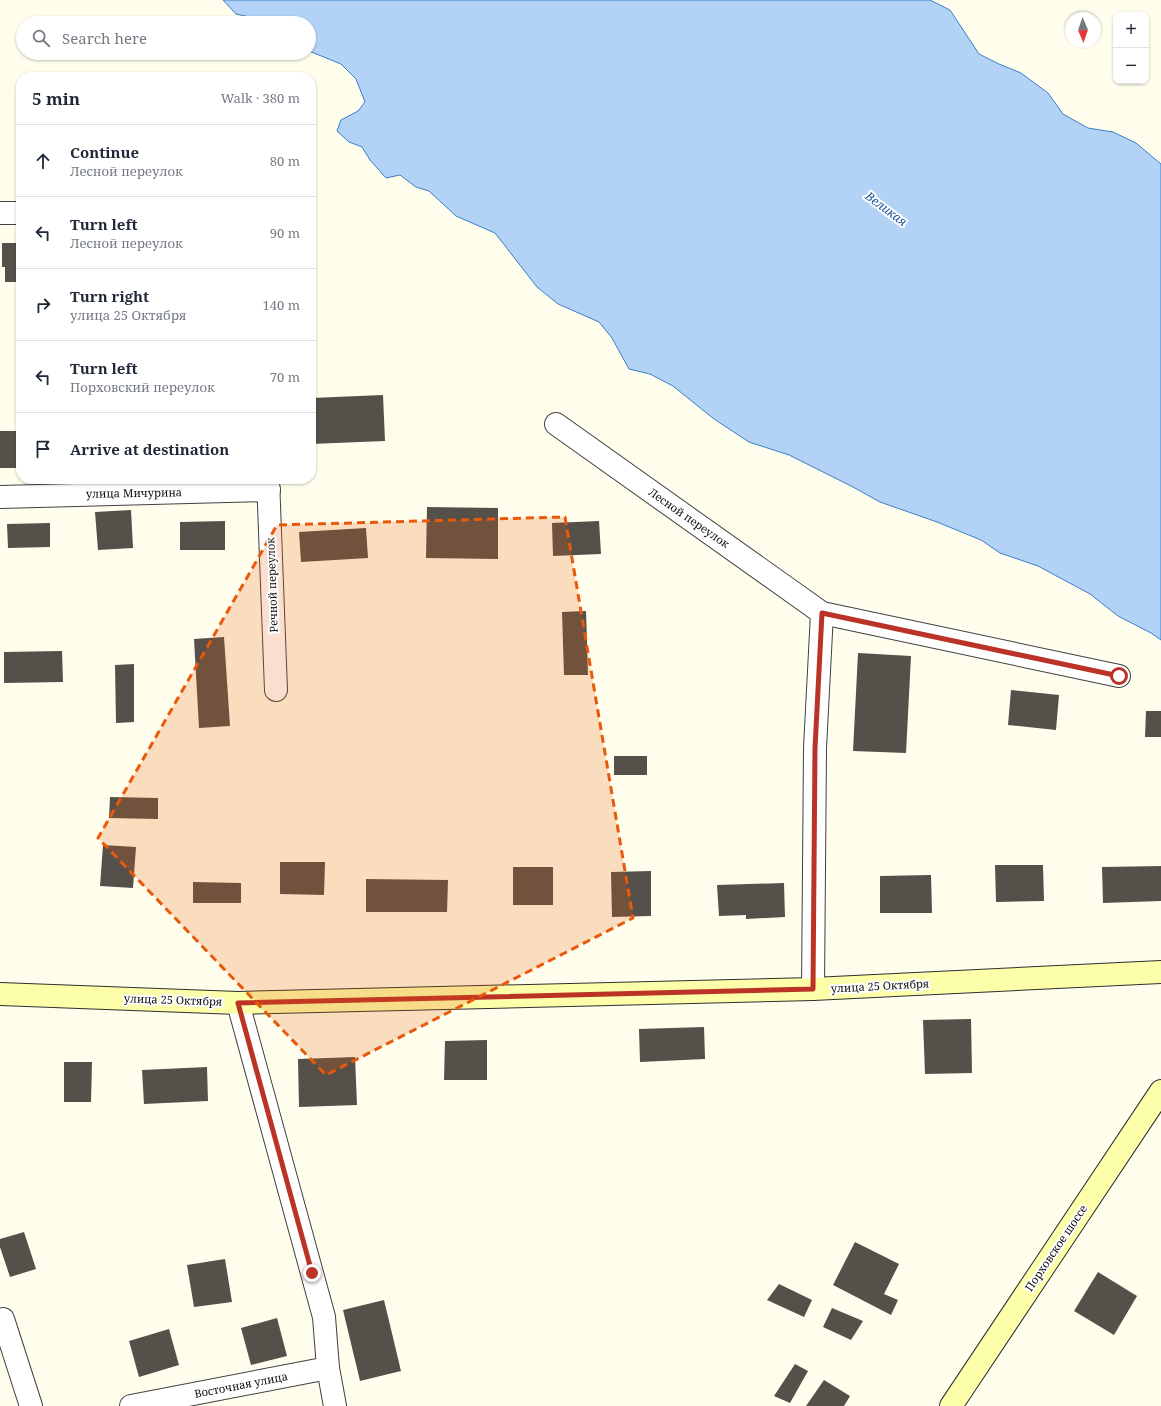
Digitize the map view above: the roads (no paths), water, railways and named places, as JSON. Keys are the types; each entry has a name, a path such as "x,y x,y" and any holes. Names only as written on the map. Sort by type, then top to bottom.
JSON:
{"main road":[{"name":"улица 25 Октября","path":"0,994 238,1003 813,989 1161,972"},
{"name":"Порховское шоссе","path":"950,1406 1161,1091"}],"street":[{"path":"0,213 16,213"},
{"name":"Лесной переулок","path":"556,424 822,613 1119,676"},
{"name":"улица Мичурина","path":"0,497 268,484"},
{"name":"Речной переулок","path":"268,484 276,690"},
{"path":"813,989 815,756 822,613"},
{"path":"238,1003 324,1317 328,1368 335,1406"},
{"path":"0,1320 3,1319 31,1406"},
{"name":"Восточная улица","path":"131,1406 328,1368"}],"water":[{"name":"Великая","path":"223,0 930,0 950,10 979,54 1021,73 1048,93 1063,114 1088,128 1113,132 1136,143 1161,164 1161,640 1151,633 1118,616 1090,594 1038,566 1000,553 981,540 937,522 880,502 789,455 749,442 714,419 673,386 650,374 629,369 612,338 599,322 558,304 537,287 495,233 456,216 429,191 416,187 400,175 386,178 370,160 362,147 349,142 337,131 341,120 358,111 365,102 356,79 341,64 316,54 316,16 245,16 236,14"}]}
